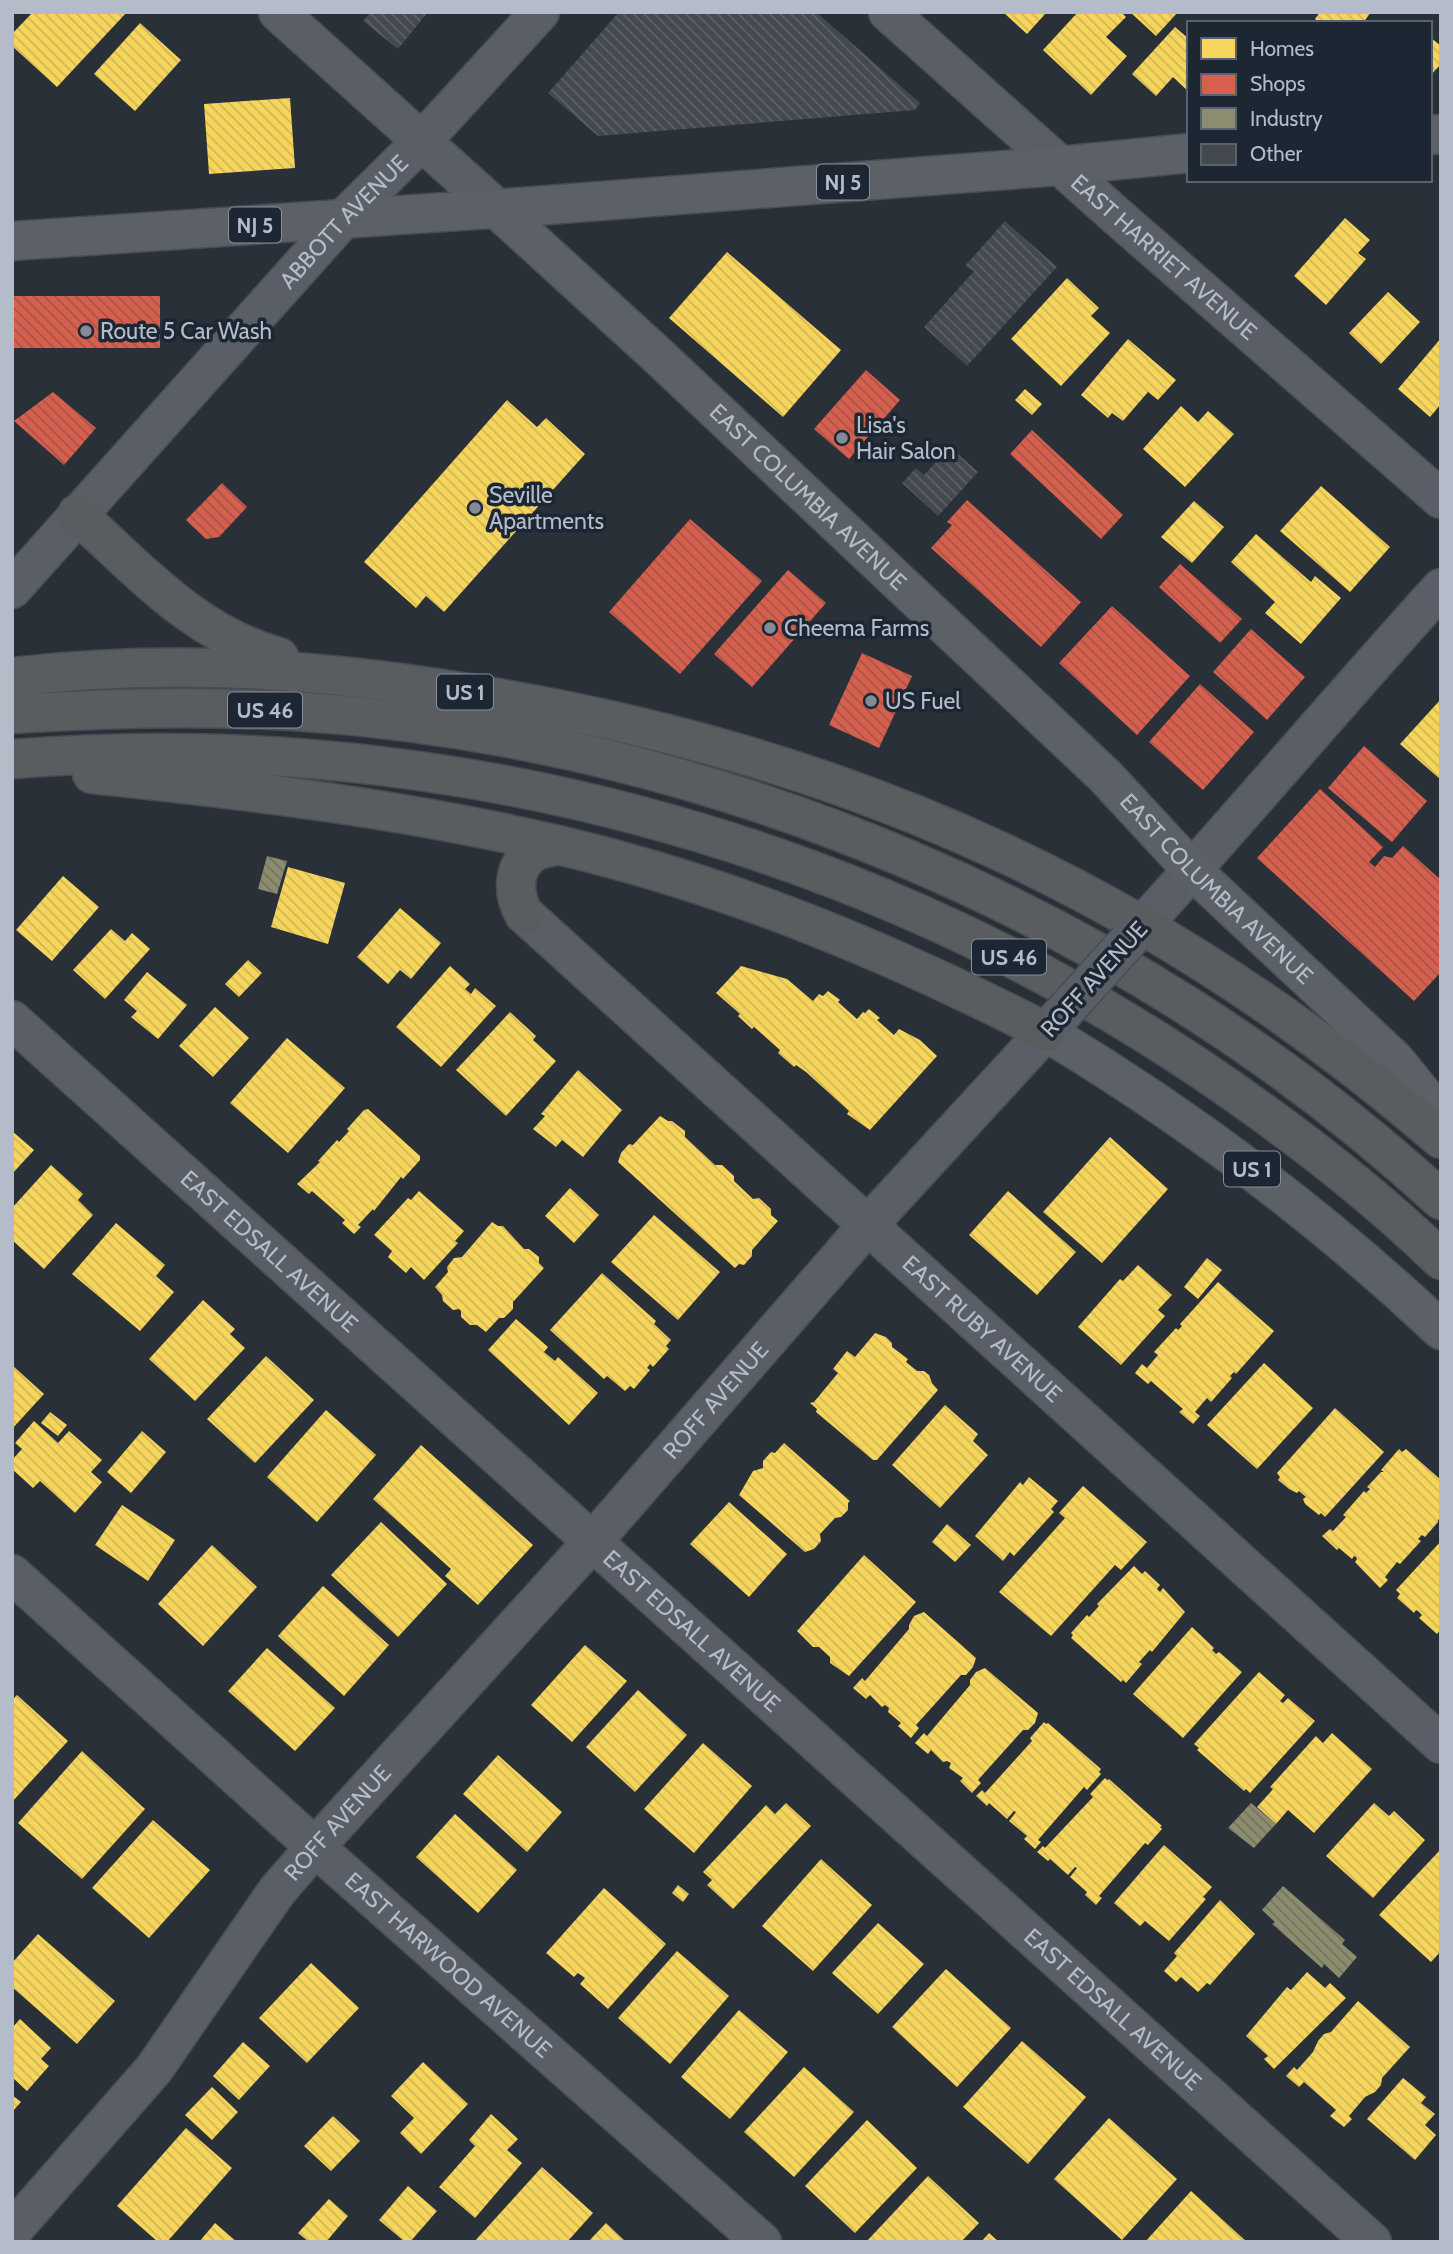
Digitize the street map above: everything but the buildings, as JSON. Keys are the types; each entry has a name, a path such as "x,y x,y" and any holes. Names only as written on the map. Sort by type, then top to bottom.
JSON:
{"highway":[{"path":"77,514 172,600 217,633 264,653 359,677"},
{"name":"US 1","path":"12,677 109,669 209,666 359,677 550,707 653,730 762,759 903,808 968,835 1086,893 1136,933 1276,1009 1441,1139"},
{"name":"US 46","path":"12,714 157,708 228,709 359,717 516,740 621,763 746,800 835,831 932,871 1050,927 1113,961 1221,1029 1285,1074 1359,1131 1441,1200"},
{"name":"US 46","path":"12,759 179,752 317,758 383,765 576,799 702,832 765,853 838,880 946,926 1064,986 1117,1017 1283,1127 1336,1168 1441,1260"},
{"name":"US 1","path":"12,766 252,792 419,818 558,845 706,887 829,930 942,980 1054,1023"},
{"path":"524,914 517,903 515,888 522,865 536,851 558,845"}],"main road":[{"name":"NJ 5","path":"12,241 497,209 1059,166 1187,153"},
{"name":"EAST COLUMBIA AVENUE","path":"497,209 655,352 1105,776 1193,871 1395,1060 1441,1117"},
{"name":"US 1","path":"1054,1023 1147,1095 1265,1179 1358,1255 1441,1330"}],"street":[{"name":"EAST COLUMBIA AVENUE","path":"278,12 497,209"},
{"name":"ABBOTT AVENUE","path":"12,589 343,219 422,141 540,12"},
{"name":"EAST HARRIET AVENUE","path":"888,12 1059,166 1441,499"},
{"name":"ROFF AVENUE","path":"12,2231 154,2069 277,1891 315,1847 594,1540 867,1226 1193,871 1344,695 1441,588"},
{"name":"EAST RUBY AVENUE","path":"524,914 1441,1744"},
{"name":"EAST EDSALL AVENUE","path":"12,1020 594,1540 1372,2242"},
{"name":"EAST HARWOOD AVENUE","path":"12,1574 315,1847 762,2242"}],"place":[{"name":"Route 5 Car Wash","path":"86,331"},
{"name":"Lisa's Hair Salon","path":"842,438"},
{"name":"Seville Apartments","path":"475,508"},
{"name":"Cheema Farms","path":"770,628"},
{"name":"US Fuel","path":"871,701"}]}
